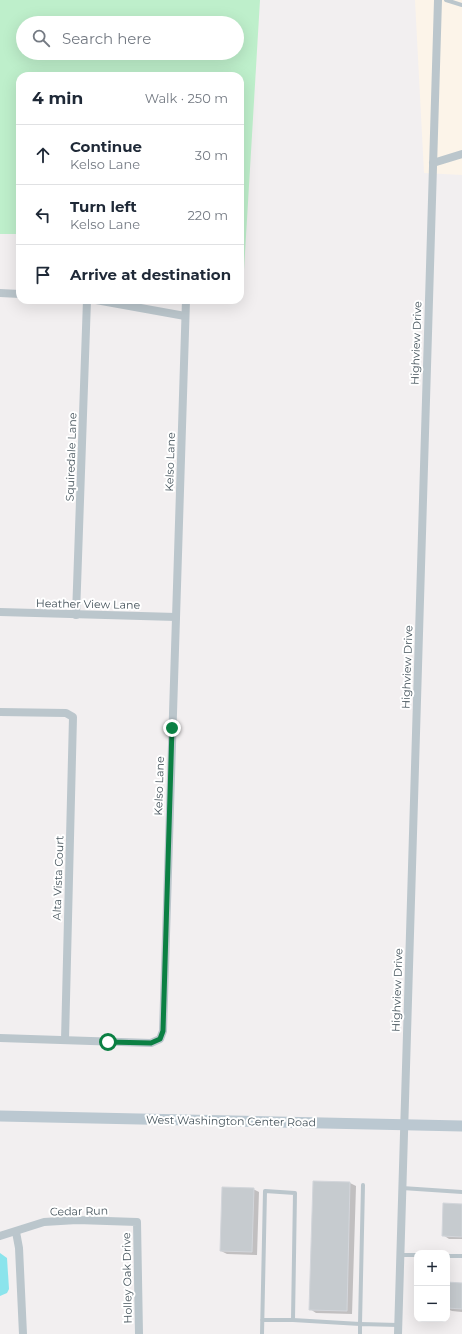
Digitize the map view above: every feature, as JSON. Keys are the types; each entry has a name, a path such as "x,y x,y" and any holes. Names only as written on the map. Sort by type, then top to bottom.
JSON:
{"main road":[{"name":"West Washington Center Road","path":"0,1116 462,1126"}],"street":[{"name":"Highview Drive","path":"398,1330 438,0"},
{"path":"433,163 462,154"},
{"path":"0,293 16,294"},
{"name":"Squiredale Lane","path":"76,615 87,304"},
{"path":"118,304 186,316"},
{"name":"Kelso Lane","path":"0,1038 151,1043 160,1039 163,1031 186,304"},
{"name":"Heather View Lane","path":"0,612 176,617"},
{"name":"Alta Vista Court","path":"0,712 66,713 73,717 65,1040"},
{"name":"Cedar Run","path":"0,1236 44,1222 77,1220 137,1222"},
{"name":"Holley Oak Drive","path":"137,1222 139,1334"},
{"path":"16,1232 20,1254 23,1334"}],"lane":[{"path":"446,0 462,5"},
{"path":"360,1334 363,1185"},
{"path":"402,1188 462,1192"},
{"path":"262,1334 265,1191 295,1193 293,1320"},
{"path":"400,1254 414,1255"},
{"path":"450,1256 462,1256"},
{"path":"262,1320 293,1320 360,1324 398,1330"}],"shaded area":[{"path":"415,0 462,0 462,175 424,173"}],"green space":[{"path":"0,0 260,0 244,270 244,72 16,72 16,234 0,234"}],"water":[{"path":"0,1253 7,1258 9,1289 7,1293 0,1296"}],"building":[{"path":"313,1181 350,1182 347,1311 309,1310"},
{"path":"222,1187 254,1188 252,1252 220,1251"},
{"path":"443,1203 462,1204 462,1237 442,1236"},
{"path":"450,1282 462,1283 462,1309 450,1308"}],"route":[{"path":"108,1042 151,1043 160,1039 163,1031 172,728"}]}
